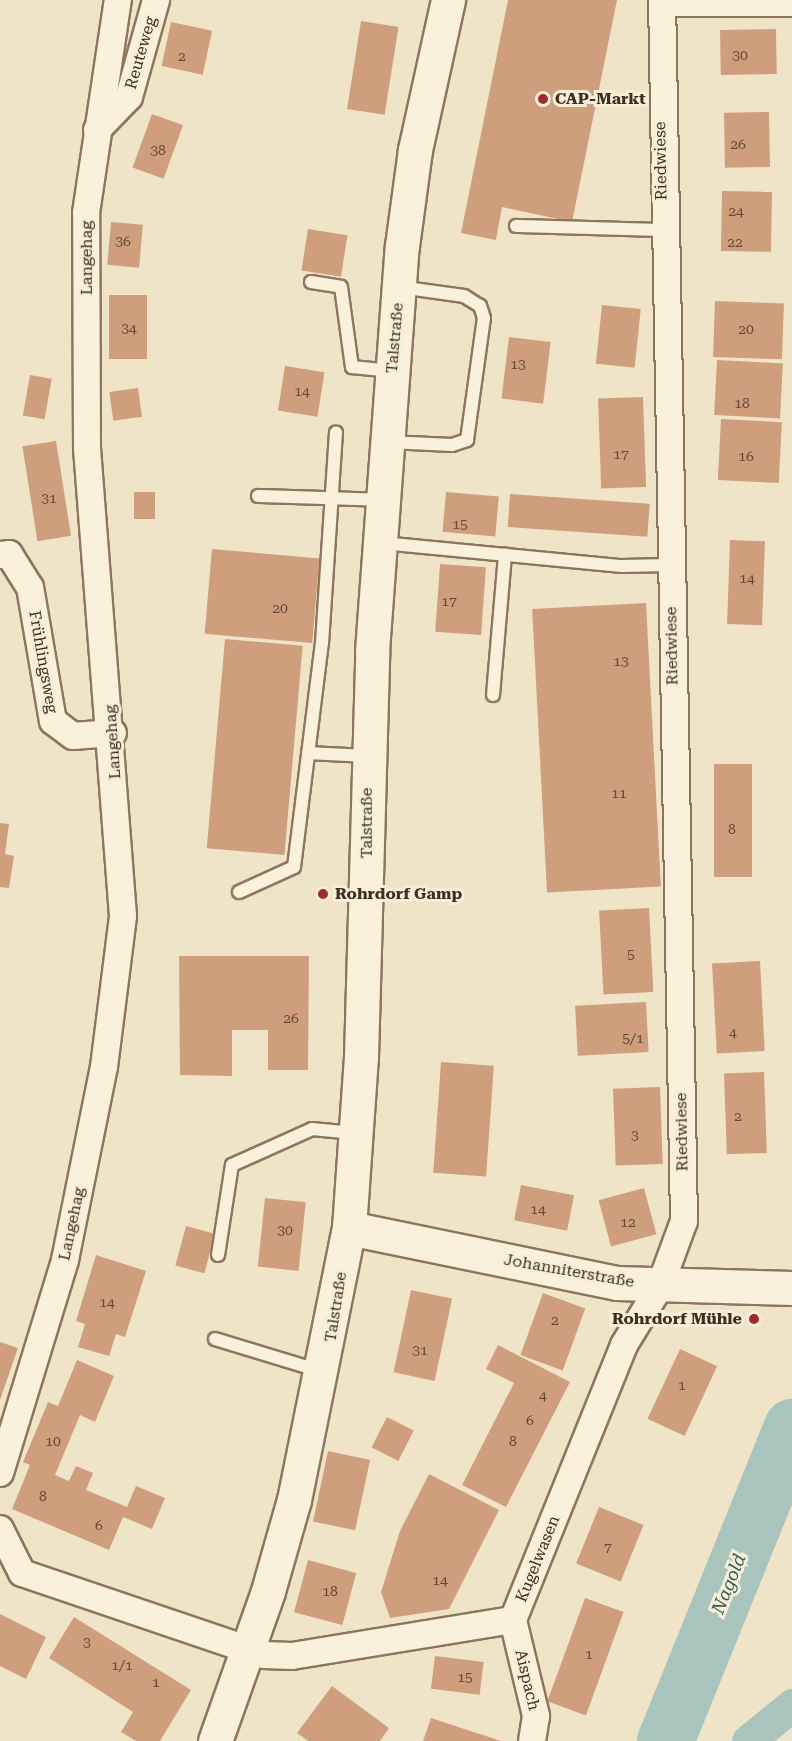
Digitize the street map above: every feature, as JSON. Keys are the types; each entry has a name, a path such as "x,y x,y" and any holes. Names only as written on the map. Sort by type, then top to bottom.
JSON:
{"main road":[{"name":"Talstraße","path":"215,1741 248,1650 294,1500 323,1373 350,1228 356,1134 368,756 378,543 386,442 399,287 415,150 448,0"},
{"name":"Johanniterstraße","path":"350,1228 617,1282 660,1286 784,1288"}],"street":[{"name":"Langehag","path":"0,1473 65,1260 104,1067 123,916 112,733 87,449 87,213 97,130 118,0"},
{"name":"Reuteweg","path":"97,130 129,97 156,0"},
{"name":"Riedwiese","path":"660,1286 684,1221 663,230 662,1 792,3"},
{"name":"Frühlingsweg","path":"0,555 9,554 30,587 53,721 73,736 112,733"},
{"name":"Kugelwasen","path":"248,1650 292,1656 513,1620 624,1345 660,1286"},
{"path":"0,1529 11,1576 248,1650"},
{"name":"Aispach","path":"513,1620 536,1716 532,1741"}],"lane":[{"path":"516,226 663,230"},
{"path":"311,282 341,287 352,367 392,371"},
{"path":"386,442 452,445 467,440 484,318 480,306 464,296 399,287"},
{"path":"239,892 294,867 322,643 329,496 336,432"},
{"path":"258,496 329,496 382,500"},
{"path":"378,543 622,566 670,565"},
{"path":"493,695 505,555"},
{"path":"308,753 368,756"},
{"path":"218,1255 232,1165 312,1129 356,1134"},
{"path":"215,1340 323,1373"}],"building":[{"name":"CAP-Markt","path":"508,0 617,0 572,222 502,207 496,240 461,233"},
{"path":"361,21 399,27 385,115 347,109"},
{"path":"171,22 212,31 203,75 162,66"},
{"path":"776,29 777,74 721,75 720,30"},
{"path":"769,112 770,167 725,168 724,113"},
{"path":"152,114 183,125 164,179 133,168"},
{"path":"722,191 772,192 771,252 721,251"},
{"path":"111,222 143,225 139,268 107,265"},
{"path":"308,229 348,235 341,277 301,270"},
{"path":"109,295 147,295 147,359 109,359"},
{"path":"715,301 784,303 782,359 713,357"},
{"path":"602,305 641,309 635,368 596,364"},
{"path":"509,337 551,342 543,404 501,399"},
{"path":"717,360 783,363 780,418 714,415"},
{"path":"285,366 325,372 317,417 278,410"},
{"path":"30,375 52,379 45,419 23,415"},
{"path":"138,388 142,417 113,421 109,392"},
{"path":"643,397 646,487 601,489 598,399"},
{"path":"721,419 782,422 779,483 718,480"},
{"path":"56,441 71,536 37,541 22,446"},
{"path":"134,492 155,492 155,519 134,519"},
{"path":"446,492 499,497 495,536 443,532"},
{"path":"510,494 650,504 647,537 508,527"},
{"path":"730,540 765,541 762,625 727,624"},
{"path":"212,549 320,558 312,643 205,634"},
{"path":"440,564 486,567 481,635 435,632"},
{"path":"646,603 661,887 547,893 532,609"},
{"path":"225,639 303,646 284,855 207,848"},
{"path":"714,764 752,764 752,877 714,877"},
{"path":"0,823 9,824 5,854 14,856 9,888 0,887"},
{"path":"649,908 653,992 603,995 599,911"},
{"path":"179,956 309,956 308,1070 268,1070 268,1030 232,1030 232,1076 180,1075"},
{"path":"760,961 765,1051 717,1053 712,964"},
{"path":"646,1002 649,1052 578,1056 575,1006"},
{"path":"441,1062 494,1066 486,1176 433,1173"},
{"path":"764,1072 767,1153 727,1154 724,1073"},
{"path":"660,1087 663,1164 616,1166 613,1089"},
{"path":"521,1185 574,1195 567,1231 514,1220"},
{"path":"644,1188 656,1234 611,1247 599,1200"},
{"path":"265,1198 306,1202 299,1271 258,1267"},
{"path":"186,1226 215,1234 204,1273 175,1266"},
{"path":"96,1255 146,1271 125,1337 116,1334 109,1356 78,1347 85,1324 76,1321"},
{"path":"411,1290 452,1299 435,1381 394,1372"},
{"path":"543,1293 585,1308 563,1370 520,1355"},
{"path":"0,1342 18,1348 0,1400"},
{"path":"498,1345 570,1382 506,1507 462,1485 514,1383 486,1369"},
{"path":"680,1349 717,1366 685,1436 647,1419"},
{"path":"77,1360 114,1376 95,1422 80,1415 55,1475 69,1481 76,1466 93,1473 86,1490 127,1507 136,1486 165,1498 152,1529 123,1517 109,1550 12,1509 30,1465 23,1462 48,1402 58,1406"},
{"path":"387,1417 414,1431 398,1461 372,1447"},
{"path":"328,1451 370,1460 355,1530 313,1521"},
{"path":"429,1474 499,1510 449,1609 390,1618 381,1592 400,1531"},
{"path":"599,1507 644,1525 621,1582 576,1564"},
{"path":"308,1560 356,1573 342,1625 294,1612"},
{"path":"585,1598 624,1612 586,1715 547,1701"},
{"path":"0,1614 46,1637 26,1679 0,1666"},
{"path":"74,1617 191,1690 160,1741 136,1741 121,1732 133,1712 49,1658"},
{"path":"435,1656 484,1662 480,1695 431,1689"},
{"path":"332,1686 389,1728 380,1741 308,1741 297,1733"},
{"path":"431,1718 501,1741 423,1741"}],"waterway":[{"name":"Nagold","path":"665,1741 792,1427"},
{"path":"748,1741 792,1705"}],"place":[{"name":"CAP-Markt","path":"543,99"},
{"name":"Rohrdorf Gamp","path":"323,894"},
{"name":"Rohrdorf Mühle","path":"754,1319"}]}
